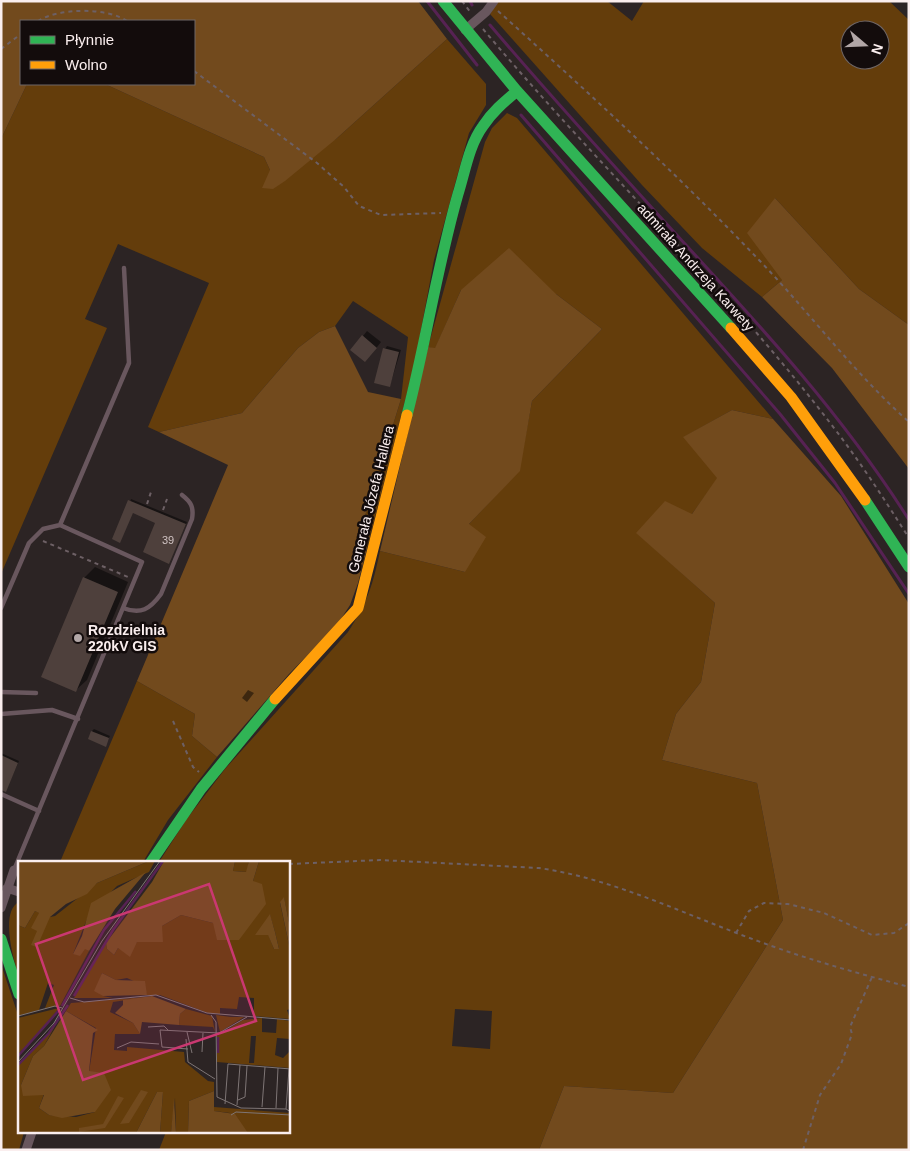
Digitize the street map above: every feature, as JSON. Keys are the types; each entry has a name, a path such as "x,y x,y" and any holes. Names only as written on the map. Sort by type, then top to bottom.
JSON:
{"street":[{"name":"admirała Andrzeja Karwety","path":"442,1 517,91 791,397 855,485 909,567"},
{"path":"465,30 492,3"},
{"name":"Generała Józefa Hallera","path":"152,861 172,827 207,778 296,675 348,624 358,608 419,370 434,288 453,212 474,141 488,118 517,91"},
{"path":"1,908 4,886 14,870"},
{"path":"4,886 18,892"},
{"path":"1,939 18,992"},
{"path":"26,1150 31,1134"}],"lane":[{"path":"60,525 129,363 124,268"},
{"path":"123,608 132,612 142,612 153,605 161,594 192,519 193,510 189,500 182,495"},
{"path":"1,608 33,537 43,529 60,525 142,562 14,870"},
{"path":"1,692 36,693"},
{"path":"1,714 52,710 78,718"},
{"path":"1,794 39,811"}],"path":[{"path":"492,3 677,176 786,289 909,422"},
{"path":"42,20 84,9 121,17 126,20"},
{"path":"1,49 20,35"},
{"path":"195,72 317,163 344,188 359,206 381,215 453,212"},
{"path":"147,504 151,492"},
{"path":"163,510 168,499"},
{"path":"33,537 135,580"},
{"path":"173,721 193,767 207,778"},
{"path":"290,864 380,860 539,868 589,878 808,959 909,987"},
{"path":"736,933 749,911 764,903 788,904 824,913 872,935 894,934 909,923"},
{"path":"803,1150 816,1105 827,1083 841,1064 852,1034 850,1027 872,977"}],"shaded area":[{"path":"1,1 418,1 447,39 336,139 273,189 262,188 270,170 264,157 107,85 195,85 195,20 20,20 20,85 27,85 1,139"},
{"path":"498,1 607,1 632,21 644,1 889,1 909,20 909,325 859,289 775,198 782,280 762,297 702,248 642,185 490,14"},
{"path":"447,39 486,84 486,105 469,133 434,260 415,362 367,548 356,545 401,399 408,337 353,301 335,326 319,332 298,348 242,413 159,432 148,427 209,283 118,244 85,319 107,328 1,574 1,139 27,85 107,85 264,157 270,170 336,139"},
{"path":"507,113 517,118 773,419 732,410 684,437 718,478 692,514 637,533 715,603 701,682 676,714 662,760 757,783 783,920 673,1093 564,1086 539,1150 159,1150 165,1134 290,1134 290,861 160,861 186,820 225,769 348,632 360,612 368,593 375,574 380,551 465,572 469,524 519,471 532,401 602,329 556,294 461,290 435,349 428,347 485,142 492,128","holes":["455,1009 492,1011 490,1049 452,1046"]},
{"path":"775,198 859,289 909,325 909,469 832,368 762,297 782,280 747,233"},
{"path":"509,248 556,294 602,329 532,401 520,471 469,524 486,537 465,572 380,551 428,347 435,348 461,290"},
{"path":"335,326 368,392 401,399 356,545 367,548 358,583 350,605 337,625 289,674 217,757 192,736 195,714 137,681 228,465 159,432 242,413 298,348 319,332"},
{"path":"732,410 773,419 841,496 909,604 909,1150 539,1150 564,1086 673,1093 783,920 757,783 662,760 676,714 701,682 715,603 636,533 665,501 692,514 717,478 683,437"},
{"path":"137,681 195,714 192,736 217,757 168,820 144,861 60,861"},
{"path":"18,903 18,973 11,947 9,925 13,907"},
{"path":"1,964 18,1015 18,1134 23,1134 19,1150 1,1150"}],"building":[{"path":"362,335 377,348 365,362 350,350"},
{"path":"383,348 399,352 390,387 374,383"},
{"path":"128,500 186,524 169,564 143,552 155,523 133,513 120,543 112,539"},
{"name":"Rozdzielnia 220kV GIS","path":"83,577 118,592 76,692 41,677"},
{"path":"91,731 109,738 106,747 88,739"},
{"path":"1,755 18,763 6,792 1,790"}],"waterway":[{"path":"427,1 477,65"},
{"path":"470,1 472,5"},
{"path":"490,25 575,123 793,364 853,440 909,520"},
{"path":"521,115 780,414 835,483 909,594"}],"traffic: fast":[{"path":"443,1 517,91 731,328"},
{"path":"407,415 444,249 471,150 478,133 487,121 498,107 517,91"},
{"path":"865,500 909,567"},
{"path":"152,861 201,789 275,699"},
{"path":"1,939 18,991"}],"traffic: slow":[{"path":"731,328 791,397 865,500"},
{"path":"275,699 358,608 407,415"}],"place":[{"name":"Rozdzielnia 220kV GIS","path":"78,638"}]}
